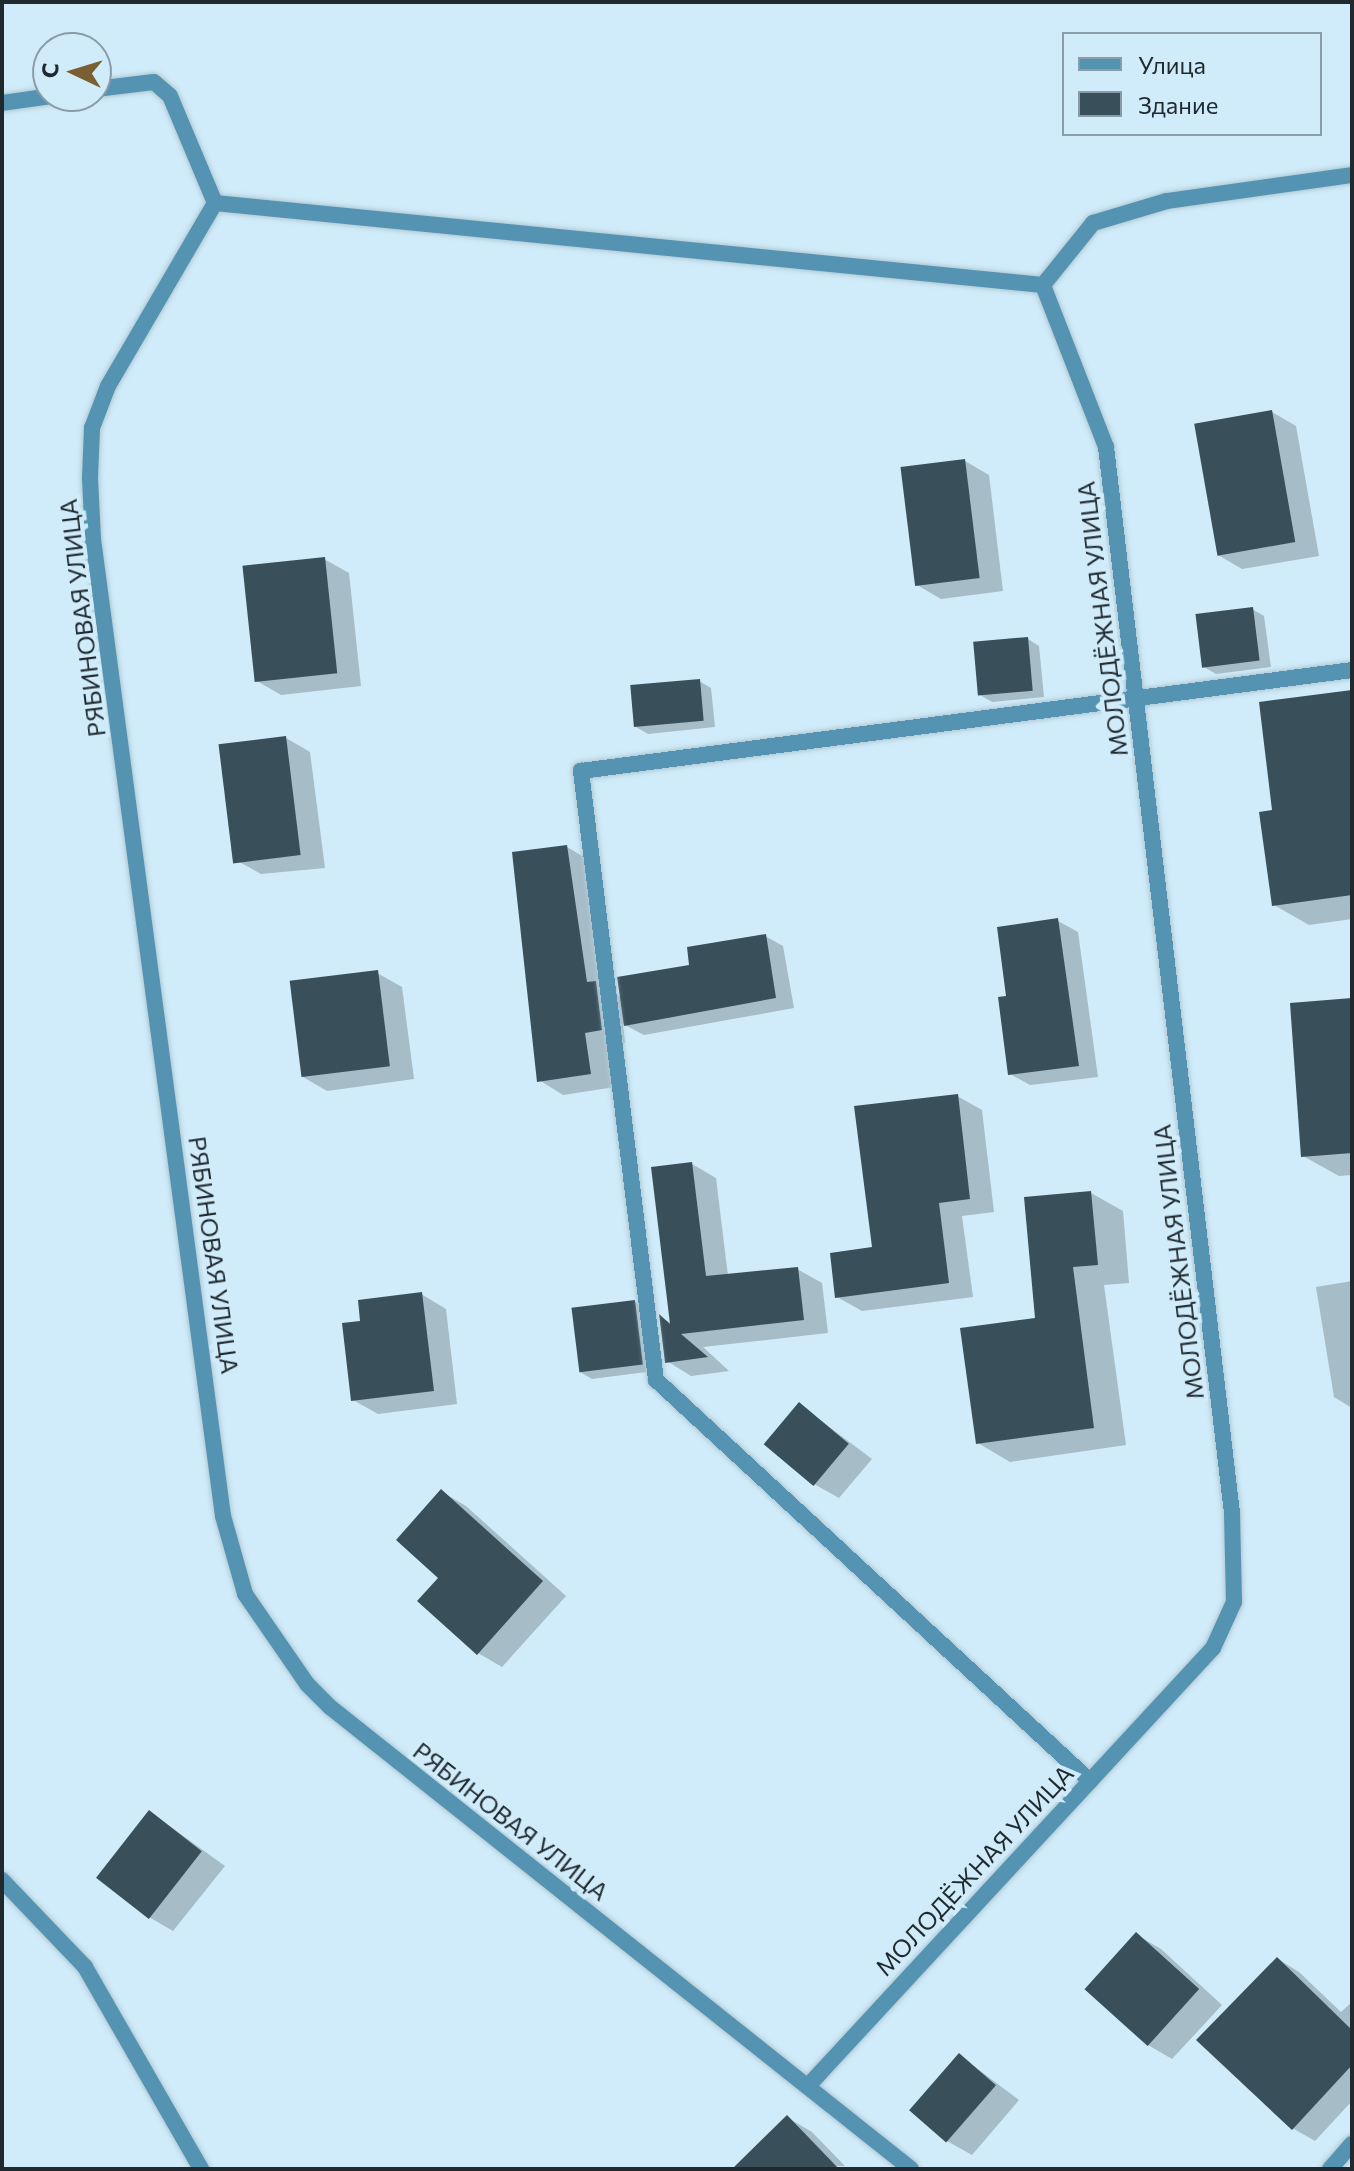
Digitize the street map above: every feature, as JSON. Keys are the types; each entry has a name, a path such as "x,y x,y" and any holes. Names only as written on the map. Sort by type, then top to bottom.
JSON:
{"street":[{"path":"112,87 154,82 170,96 215,203 1043,285 1093,223 1167,201 1352,175"},
{"path":"2,103 32,99"},
{"name":"РЯБИНОВАЯ УЛИЦА","path":"215,203 108,386 92,428 90,478 93,539 223,1516 245,1594 307,1684 330,1707 911,2169"},
{"name":"МОЛОДЁЖНАЯ УЛИЦА","path":"808,2086 1213,1648 1234,1602 1232,1513 1106,447 1043,285"},
{"path":"1090,1781 656,1380 581,771 1136,701 1352,670"},
{"path":"2,1880 85,1967 201,2169"},
{"path":"1330,2169 1352,2144"}],"building":[{"path":"1272,410 1295,542 1217,556 1194,424"},
{"path":"965,459 980,578 915,586 900,467"},
{"path":"325,557 337,673 255,682 242,566"},
{"path":"1253,607 1260,661 1202,668 1195,614"},
{"path":"1028,637 1033,691 978,696 973,642"},
{"path":"700,679 704,721 634,727 630,685"},
{"path":"1352,690 1352,895 1272,906 1259,812 1272,810 1259,702"},
{"path":"286,736 301,855 233,863 219,744"},
{"path":"567,845 587,982 596,981 602,1030 585,1033 591,1074 537,1082 512,852"},
{"path":"1058,918 1079,1066 1008,1075 998,997 1006,996 997,927"},
{"path":"766,934 776,998 624,1026 617,977 689,965 687,947"},
{"path":"378,970 390,1066 301,1077 290,981"},
{"path":"1352,998 1352,1153 1301,1157 1290,1003"},
{"path":"958,1094 970,1199 939,1203 949,1283 835,1298 830,1253 872,1247 854,1106"},
{"path":"692,1162 706,1276 798,1267 804,1320 681,1334 708,1357 665,1363 659,1314 670,1324 651,1167"},
{"path":"1091,1191 1098,1265 1073,1267 1094,1428 976,1444 960,1328 1035,1318 1024,1197"},
{"path":"422,1292 434,1391 351,1401 342,1323 360,1321 358,1300"},
{"path":"635,1300 643,1365 579,1372 571,1308"},
{"path":"799,1402 849,1444 813,1486 764,1444"},
{"path":"441,1489 543,1581 477,1655 417,1601 438,1578 396,1540"},
{"path":"149,1810 202,1851 149,1919 96,1878"},
{"path":"1136,1932 1199,1989 1148,2046 1084,1989"},
{"path":"1277,1957 1352,2030 1352,2065 1292,2130 1196,2040"},
{"path":"959,2053 996,2085 946,2143 909,2110"},
{"path":"787,2115 839,2169 732,2169"}]}
